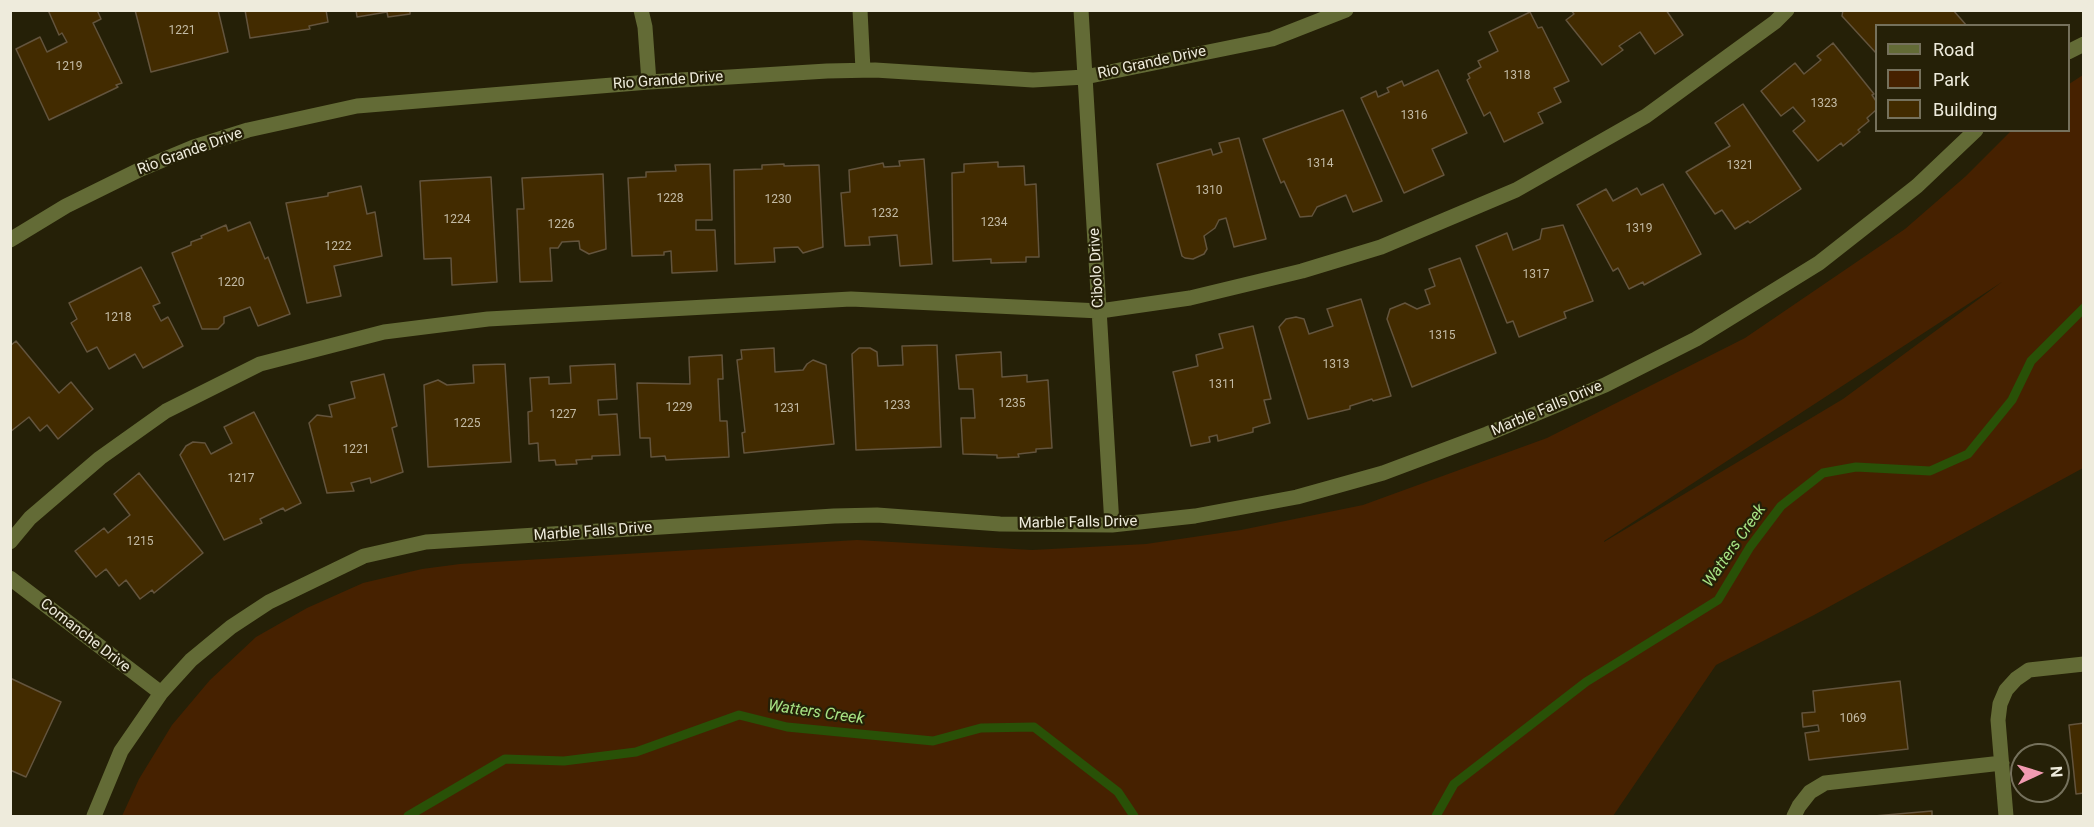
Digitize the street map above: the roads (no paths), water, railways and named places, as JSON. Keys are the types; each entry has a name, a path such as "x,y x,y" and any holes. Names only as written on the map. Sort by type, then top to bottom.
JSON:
{"street":[{"path":"641,10 645,27 649,82"},
{"path":"860,10 863,70"},
{"name":"Cibolo Drive","path":"1081,10 1112,525"},
{"name":"Rio Grande Drive","path":"10,240 66,206 141,169 194,147 248,130 357,106 649,82 863,70 1033,80 1086,77 1272,39 1346,10"},
{"path":"10,542 30,518 100,458 166,411 260,364 384,332 488,319 851,299 1100,310 1190,298 1302,271 1381,247 1516,190 1646,116 1775,22 1787,10"},
{"path":"2070,51 2084,44"},
{"name":"Marble Falls Drive","path":"94,816 121,751 160,693 191,660 231,627 269,602 364,556 426,542 877,514 1000,524 1112,525 1195,516 1263,503 1383,473 1487,434 1605,385 1696,339 1819,263 1917,186 1974,132"},
{"name":"Comanche Drive","path":"10,578 160,693"},
{"path":"2006,816 1998,720 2000,704 2009,685 2029,670 2084,664"},
{"path":"1794,816 1810,792 1825,783 2002,764"}],"waterway":[{"name":"Watters Creek","path":"1436,816 1454,784 1586,682 1718,600 1750,547 1781,506 1823,473 1856,467 1930,471 1968,454 2012,400 2031,361 2084,308"},
{"name":"Watters Creek","path":"408,816 505,759 564,761 636,752 739,715 787,727 933,741 981,728 1034,727 1118,792 1134,816"}]}
